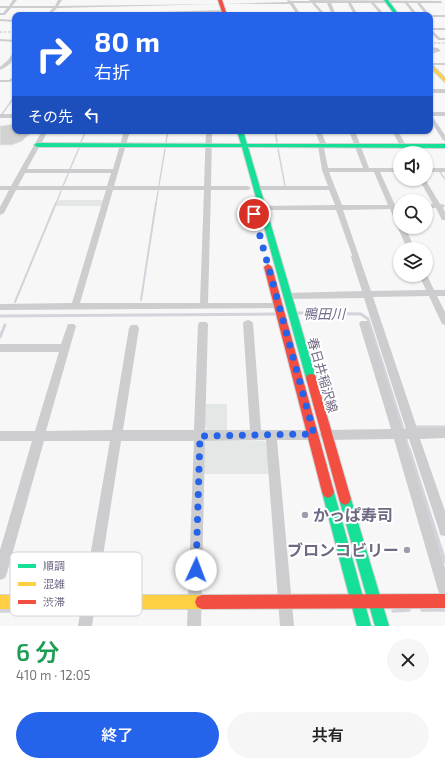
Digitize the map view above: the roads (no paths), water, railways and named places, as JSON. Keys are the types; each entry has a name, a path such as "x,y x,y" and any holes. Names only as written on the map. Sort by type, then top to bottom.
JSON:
{"main road":[{"path":"386,1 395,12"},
{"path":"433,68 445,81"},
{"name":"春日井稲沢線","path":"234,134 240,146 252,188 259,232"},
{"name":"春日井稲沢線","path":"240,134 240,146"},
{"path":"37,145 358,146 393,149"},
{"path":"433,147 445,146"},
{"name":"春日井稲沢線","path":"252,188 261,208 382,626"},
{"name":"春日井稲沢線","path":"267,261 364,626"},
{"path":"142,601 445,601"},
{"path":"0,602 10,602"}],"street":[{"path":"0,14 4,14 15,0"},
{"path":"51,12 60,0"},
{"path":"155,0 155,11"},
{"path":"177,0 178,12"},
{"path":"131,8 133,1"},
{"path":"0,7 56,7 71,5 131,8 155,11 200,12 224,8 245,2 268,1 442,1 445,5"},
{"path":"268,1 272,9"},
{"path":"290,1 297,12"},
{"path":"312,1 321,12"},
{"path":"329,1 333,12"},
{"path":"349,1 354,12"},
{"path":"370,1 380,12"},
{"path":"405,1 414,12"},
{"path":"418,1 426,12"},
{"path":"155,11 177,5 199,2 245,12"},
{"path":"199,2 200,12"},
{"path":"245,2 250,12"},
{"path":"78,12 83,6"},
{"path":"20,12 28,7"},
{"path":"35,12 41,7"},
{"path":"84,12 108,7"},
{"path":"433,16 445,16"},
{"path":"1,21 12,17"},
{"path":"1,21 12,21"},
{"path":"433,29 445,29"},
{"path":"433,32 439,39 445,39"},
{"path":"0,40 12,41"},
{"path":"433,48 439,51 433,52"},
{"path":"0,68 12,62"},
{"path":"433,65 445,64"},
{"path":"1,82 12,79"},
{"path":"433,91 445,91"},
{"path":"433,115 445,114"},
{"path":"0,116 12,116"},
{"path":"433,120 445,139"},
{"path":"0,213 43,134"},
{"path":"75,306 126,134"},
{"path":"204,306 209,134"},
{"path":"315,134 321,146"},
{"path":"319,134 325,170 368,294 445,590"},
{"path":"353,134 367,170"},
{"path":"398,134 404,146"},
{"path":"325,170 393,170"},
{"path":"376,170 393,201"},
{"path":"433,170 445,170"},
{"path":"23,171 116,171"},
{"path":"427,186 442,206 445,218"},
{"path":"0,188 332,188"},
{"path":"261,208 393,207"},
{"path":"426,282 445,322"},
{"path":"287,296 445,293"},
{"path":"0,307 279,307"},
{"path":"248,323 256,435"},
{"path":"364,323 405,434 445,530"},
{"path":"194,626 203,324"},
{"path":"0,573 71,326"},
{"path":"97,552 134,328"},
{"path":"0,348 65,348"},
{"path":"326,435 445,433"},
{"path":"0,436 200,436 314,434"},
{"path":"271,435 287,626"},
{"path":"85,626 87,616"}],"waterway":[{"path":"2,114 12,100"},
{"path":"81,142 85,134"},
{"path":"166,142 167,134"},
{"path":"276,134 277,142"},
{"path":"70,169 79,148"},
{"path":"159,185 165,149"},
{"path":"278,149 285,186"},
{"path":"63,186 69,172"},
{"path":"440,172 445,179"},
{"path":"56,204 61,191"},
{"path":"156,204 158,191"},
{"path":"15,302 56,203"},
{"path":"141,300 156,203"},
{"name":"鴨田川","path":"297,313 361,314 368,319 404,432"},
{"name":"鴨田川","path":"0,316 276,314"},
{"path":"0,337 5,325"},
{"path":"417,427 445,427"},
{"name":"鴨田川","path":"405,437 409,450"},
{"name":"鴨田川","path":"409,449 445,562"},
{"path":"393,611 409,610"},
{"path":"422,610 445,610"},
{"path":"0,611 10,611"}],"railway":[{"path":"0,32 12,32"},
{"path":"433,43 445,43"}],"place":[{"name":"かっぱ寿司","path":"305,515"},
{"name":"ブロンコビリー","path":"407,550"}]}
